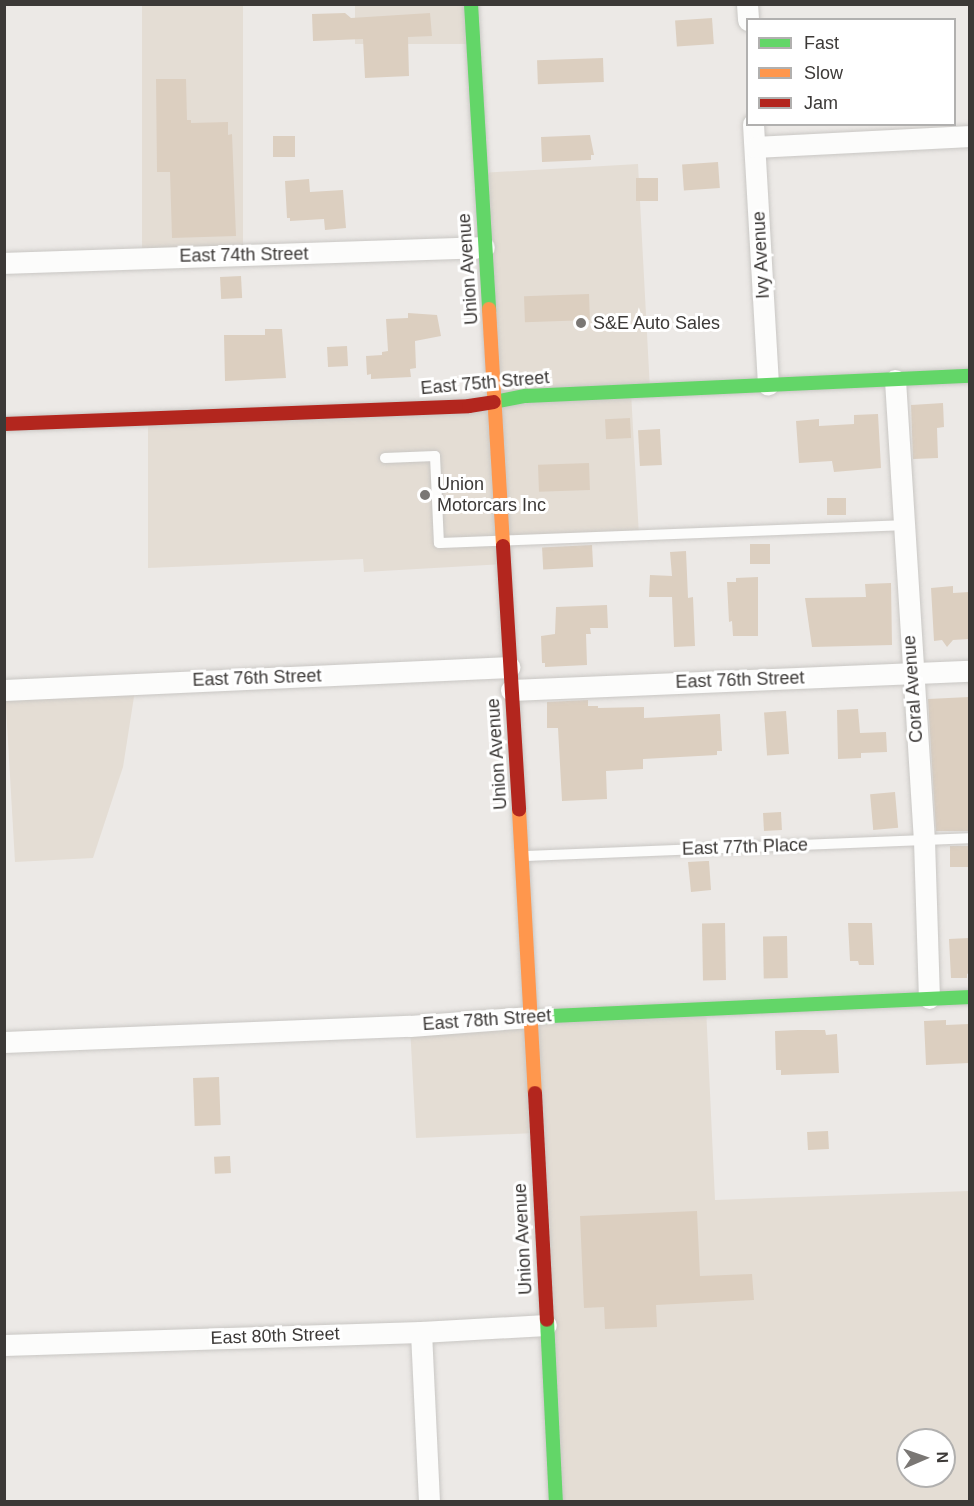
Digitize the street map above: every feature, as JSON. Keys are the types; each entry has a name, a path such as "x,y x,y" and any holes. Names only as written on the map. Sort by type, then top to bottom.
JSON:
{"main road":[{"name":"Union Avenue","path":"471,4 484,247 504,540 509,667 531,1017 556,1502"},
{"name":"East 75th Street","path":"4,424 469,406 526,396 969,376"},
{"name":"East 78th Street","path":"531,1017 969,998"}],"street":[{"name":"Ivy Avenue","path":"753,126 768,385"},
{"path":"755,147 969,136"},
{"name":"East 74th Street","path":"4,263 484,247"},
{"name":"Coral Avenue","path":"895,380 924,840 929,998"},
{"name":"East 76th Street","path":"4,690 509,667"},
{"name":"East 76th Street","path":"511,690 969,670"},
{"name":"East 78th Street","path":"4,1042 410,1026 531,1017"},
{"name":"East 80th Street","path":"4,1345 421,1332 546,1325"},
{"path":"421,1332 429,1502"}],"lane":[{"path":"385,458 435,456 439,543 903,525"},
{"name":"East 77th Place","path":"521,856 969,838"}],"shaded area":[{"path":"142,5 243,5 243,257 142,257"},
{"path":"355,5 471,5 471,44 355,44"},
{"path":"638,164 650,390 631,392 639,536 504,540 504,564 364,572 363,559 148,568 148,417 495,402 480,173"},
{"path":"136,684 123,767 93,858 15,862 5,690"},
{"path":"706,1007 715,1200 969,1191 969,1501 556,1501 535,1133 416,1138 410,1026"}],"building":[{"path":"345,13 351,18 430,13 432,36 408,37 409,76 365,78 363,39 313,41 312,14"},
{"path":"712,18 714,44 677,47 675,21"},
{"path":"603,58 604,82 538,84 537,60"},
{"path":"156,79 186,79 187,120 191,120 191,123 228,122 228,135 232,134 236,236 172,238 170,172 157,172"},
{"path":"590,135 594,155 591,155 591,160 542,162 541,137"},
{"path":"273,136 295,136 295,157 273,157"},
{"path":"718,162 720,188 684,190 682,165"},
{"path":"636,178 658,178 658,201 636,201"},
{"path":"309,179 310,192 343,190 346,228 325,230 324,219 290,221 290,218 287,218 285,181"},
{"path":"241,276 242,298 221,299 220,277"},
{"path":"589,294 590,320 525,322 524,296"},
{"path":"408,313 437,315 441,336 415,341 416,368 410,369 411,377 371,379 371,374 367,375 366,356 382,355 382,352 388,351 386,319 408,318"},
{"path":"265,329 282,329 286,378 225,381 224,335 265,335"},
{"path":"347,346 348,366 328,367 327,347"},
{"path":"943,403 944,427 937,428 938,458 913,459 911,405"},
{"path":"878,414 881,468 834,472 832,461 799,463 796,421 819,419 819,426 854,424 854,415"},
{"path":"630,418 631,438 606,439 605,419"},
{"path":"660,429 662,465 640,466 638,430"},
{"path":"589,463 590,490 539,492 538,465"},
{"path":"827,498 846,498 846,515 827,515"},
{"path":"750,544 770,544 770,564 750,564"},
{"path":"592,545 593,567 543,570 542,548"},
{"path":"686,551 688,598 693,597 695,646 674,647 672,597 649,597 650,575 672,576 670,552"},
{"path":"758,577 758,636 733,636 732,621 729,622 727,582 736,582 736,578"},
{"path":"891,583 892,645 812,647 805,598 866,597 865,584"},
{"path":"953,586 953,593 969,592 969,639 953,640 947,647 942,640 934,641 931,588"},
{"path":"607,605 608,628 590,628 591,634 586,634 587,665 545,667 545,663 542,663 541,636 555,634 556,607"},
{"path":"969,697 969,831 936,831 928,699"},
{"path":"588,700 588,706 598,706 598,708 644,707 644,718 720,714 722,751 717,751 717,755 643,759 643,769 606,771 607,799 562,801 558,728 547,728 547,702"},
{"path":"858,709 860,733 886,732 887,752 861,753 861,758 838,759 837,710"},
{"path":"786,711 789,754 767,755 764,713"},
{"path":"895,792 898,828 873,830 870,794"},
{"path":"781,812 782,830 764,831 763,813"},
{"path":"950,846 969,846 969,867 950,867"},
{"path":"709,861 711,890 691,892 688,862"},
{"path":"702,923 725,923 726,980 703,980"},
{"path":"848,923 872,923 874,965 859,965 858,961 850,961"},
{"path":"763,936 787,936 788,978 764,978"},
{"path":"969,938 967,978 951,978 949,939"},
{"path":"946,1020 946,1025 969,1024 969,1063 926,1065 924,1021"},
{"path":"825,1030 826,1035 837,1034 839,1073 781,1075 781,1070 776,1070 775,1031"},
{"path":"219,1077 221,1125 195,1126 193,1078"},
{"path":"828,1131 829,1149 808,1150 807,1132"},
{"path":"230,1156 231,1173 215,1174 214,1157"},
{"path":"697,1211 700,1276 752,1274 754,1300 656,1305 657,1327 605,1329 604,1307 584,1308 580,1216"}],"traffic: fast":[{"path":"471,4 489,309"},
{"path":"494,402 526,396 970,376"},
{"path":"531,1017 970,997"},
{"path":"547,1320 556,1502"}],"traffic: slow":[{"path":"489,309 503,546"},
{"path":"519,810 535,1093"}],"traffic: jam":[{"path":"4,424 469,406 494,402"},
{"path":"503,546 519,810"},
{"path":"535,1093 547,1320"}],"place":[{"name":"S&E Auto Sales","path":"581,323"},
{"name":"Union Motorcars Inc","path":"425,495"}]}
